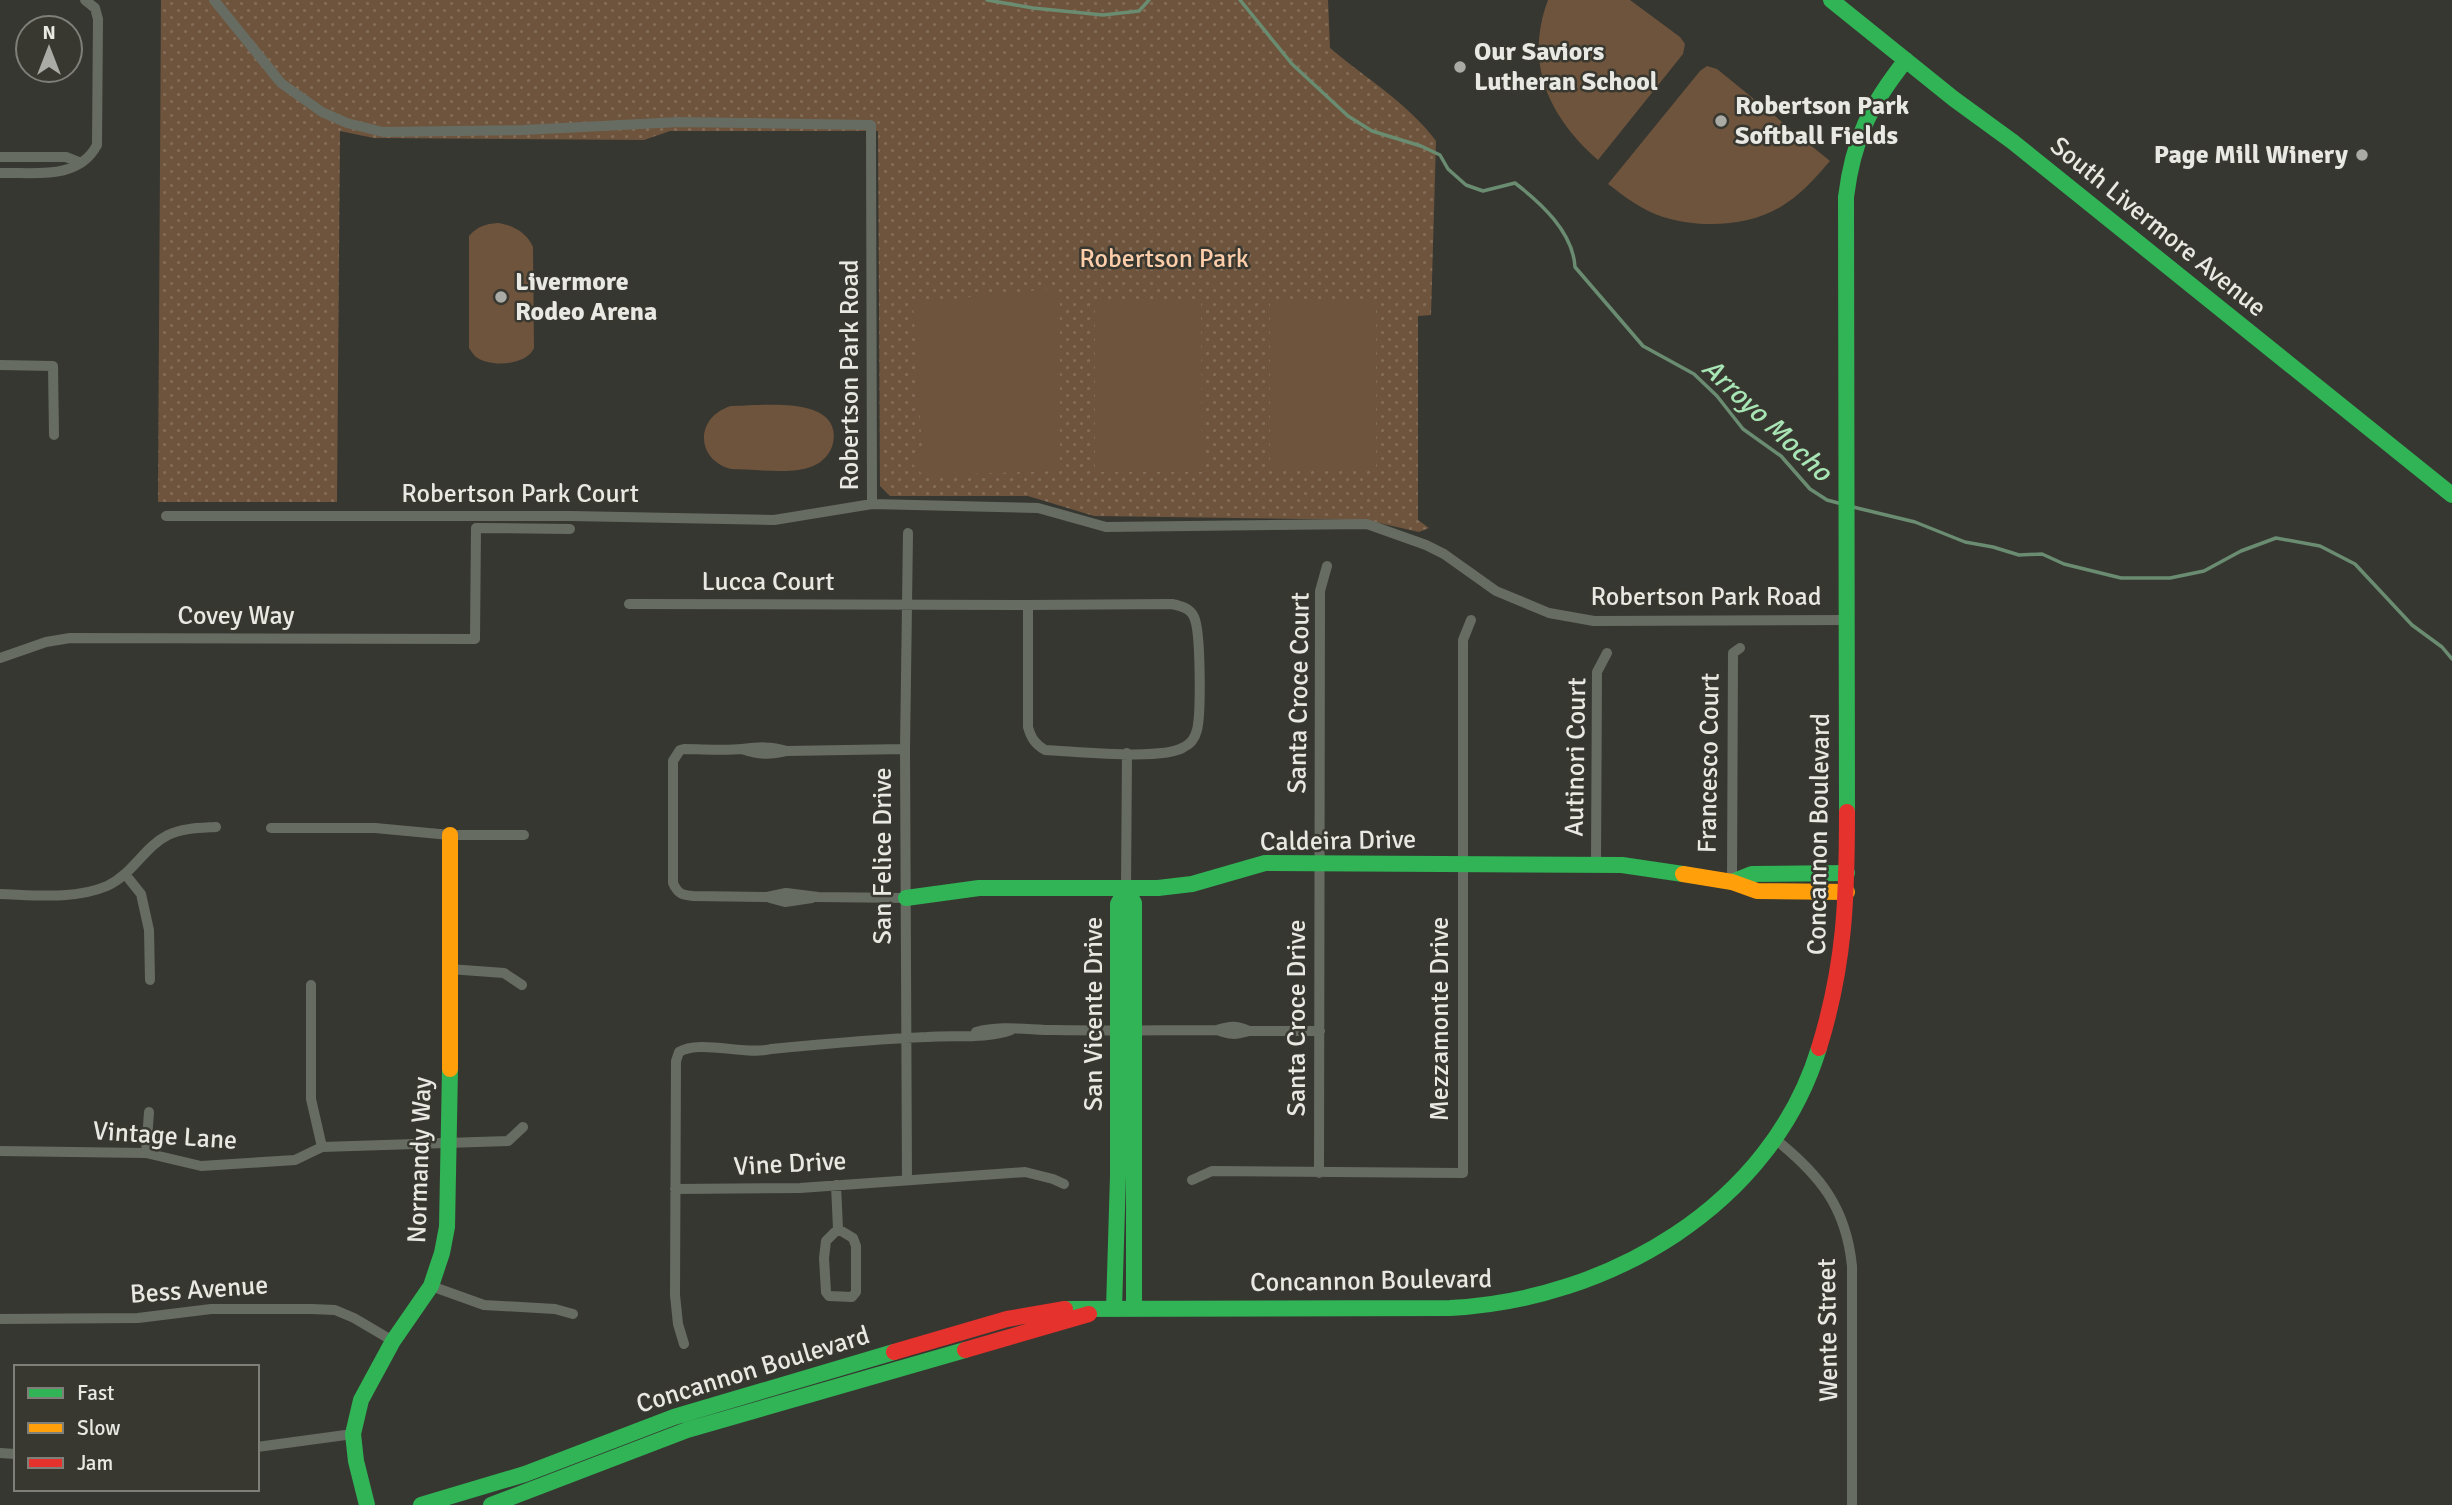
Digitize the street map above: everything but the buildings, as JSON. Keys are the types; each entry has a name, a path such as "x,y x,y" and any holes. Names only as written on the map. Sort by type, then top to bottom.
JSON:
{"main road":[{"name":"South Livermore Avenue","path":"1831,0 2013,142 2452,495"},
{"name":"Concannon Boulevard","path":"421,1505 524,1474 674,1417 1007,1319 1053,1310 1078,1307 1450,1309 1532,1299 1573,1288 1612,1272 1661,1246 1700,1220 1736,1187 1775,1139 1812,1072 1836,997 1842,961 1847,892 1846,197 1849,162 1858,132 1874,102 1906,60"},
{"name":"Normandy Way","path":"367,1505 356,1461 353,1434 361,1400 393,1341 431,1286 447,1227 450,1141 450,835"},
{"name":"Caldeira Drive","path":"906,898 979,888 1126,889 1192,884 1265,863 1320,862 1596,864 1645,867 1732,882 1757,891 1847,892"},
{"name":"Caldeira Drive","path":"1732,882 1752,874 1847,873"},
{"name":"San Vicente Drive","path":"1126,889 1118,904 1126,1030 1134,1308"},
{"name":"San Vicente Drive","path":"1110,1309 1126,1030"},
{"name":"Concannon Boulevard","path":"491,1505 687,1430 1110,1309"}],"street":[{"path":"0,173 63,172 92,155 97,145 98,19 95,8 85,0"},
{"name":"Robertson Park Road","path":"214,0 281,83 322,112 347,123 383,132 524,130 679,122 871,125 872,504 1038,508 1106,527 1367,524 1426,545 1444,554 1496,591 1549,613 1594,621 1846,620"},
{"path":"0,157 66,157 81,163"},
{"path":"0,365 53,366 54,435"},
{"name":"Robertson Park Court","path":"166,516 571,516 774,520 872,504"},
{"name":"Covey Way","path":"0,657 46,642 70,638 475,639 476,528 570,529"},
{"name":"San Felice Drive","path":"906,1180 905,750 908,533"},
{"name":"Santa Croce Court","path":"1320,862 1320,591 1327,566"},
{"name":"Lucca Court","path":"629,604 1172,604 1183,607 1192,613 1197,628 1198,721 1194,739 1181,750 1127,753"},
{"path":"1028,605 1028,727 1031,738 1045,750 1127,753 1126,889"},
{"name":"Mezzamonte Drive","path":"1319,1173 1463,1173 1463,640 1471,620"},
{"name":"Francesco Court","path":"1732,882 1733,653 1740,648"},
{"name":"Autinori Court","path":"1596,864 1597,672 1607,653"},
{"path":"905,750 787,751 771,746 680,750 673,761 673,883 683,895 767,897 785,902 818,897 906,898"},
{"path":"0,894 68,895 108,886 166,836 181,830 216,827"},
{"path":"271,828 375,828 450,835 524,835"},
{"name":"Santa Croce Drive","path":"1319,1173 1320,862"},
{"path":"125,874 141,894 149,930 150,980"},
{"path":"449,969 505,973 522,985"},
{"path":"311,985 311,1099 322,1147"},
{"path":"684,1344 675,1304 676,1061 679,1052 689,1048 742,1049 756,1044 771,1049 907,1038 966,1035 994,1037 1011,1030 1217,1030 1227,1026 1239,1026 1249,1031 1320,1031"},
{"path":"146,1153 149,1112"},
{"name":"Vintage Lane","path":"0,1151 146,1153 201,1166 246,1165 295,1160 322,1147 508,1141 523,1127"},
{"name":"Wente Street","path":"1775,1139 1811,1169 1827,1191 1843,1222 1850,1245 1852,1505"},
{"path":"1192,1180 1212,1171 1319,1173"},
{"name":"Vine Drive","path":"676,1189 763,1190 1025,1172 1064,1184"},
{"path":"836,1185 838,1229 826,1241 826,1292 829,1296 852,1297 856,1292 856,1246 853,1238 838,1229"},
{"path":"431,1286 485,1305 555,1309 572,1314"},
{"name":"Bess Avenue","path":"0,1319 138,1318 211,1309 335,1310 393,1341"},
{"path":"259,1447 353,1434"}],"green space":[{"name":"Robertson Park","path":"161,0 1328,0 1330,48 1413,115 1436,141 1431,315 1418,316 1418,520 1429,528 1419,532 1366,520 1094,516 1028,496 890,496 880,486 878,131 670,131 644,140 374,138 340,131 337,502 158,502"},
{"name":"Robertson Park Softball Fields","path":"1548,0 1630,0 1680,37 1685,44 1683,54 1598,160 1566,126 1546,88 1540,67 1539,46 1541,23"},
{"name":"Robertson Park Softball Fields","path":"1707,66 1717,69 1830,161 1794,198 1760,217 1711,224 1678,221 1648,211 1608,184 1700,71"},
{"name":"Livermore Rodeo Arena","path":"498,223 519,230 533,247 534,348 524,358 508,363 490,363 476,357 469,348 469,236 482,226"},
{"path":"1051,289 1060,294 1060,471 923,475 909,460 922,448 913,303"},
{"path":"1095,301 1201,301 1202,472 1095,472"},
{"path":"1270,301 1376,301 1376,471 1270,471"},
{"path":"778,405 812,410 825,417 833,427 832,447 823,460 805,469 731,469 719,464 711,456 704,438 711,419 719,411 731,406"}],"waterway":[{"name":"Arroyo Mocho","path":"987,0 1103,15 1139,11 1149,0"},
{"name":"Arroyo Mocho","path":"1240,0 1292,64 1348,116 1372,131 1421,146 1440,155 1448,169 1466,185 1483,191 1515,183 1525,191 1545,209 1562,230 1573,254 1575,267 1643,346 1694,374 1717,396 1743,429 1781,456 1810,489 1827,500 1842,504"},
{"name":"Arroyo Mocho","path":"1853,507 1915,522 1965,542 2019,555 2042,554 2064,564 2121,578 2170,578 2204,571 2241,551 2276,538 2320,546 2355,564 2412,625 2442,647 2452,659"}],"traffic: fast":[{"path":"1831,0 1954,99 2013,142 2452,495"},
{"path":"1847,812 1846,197 1853,158 1865,124 1882,92 1906,60"},
{"path":"906,898 979,888 1158,888 1192,884 1265,863 1622,865 1683,874"},
{"path":"1732,882 1752,874 1847,873"},
{"path":"1126,889 1134,903 1134,1308"},
{"path":"1114,1309 1118,1176 1118,904 1126,889"},
{"path":"1065,1309 1450,1308 1509,1301 1568,1286 1624,1264 1676,1234 1723,1198 1763,1154 1796,1104 1819,1048"},
{"path":"367,1505 356,1461 353,1434 361,1400 393,1341 431,1286 442,1253 447,1227 450,1069"},
{"path":"491,1505 687,1430 965,1350"},
{"path":"421,1505 525,1474 674,1417 894,1352"}],"traffic: slow":[{"path":"450,835 450,1069"},
{"path":"1683,874 1732,882 1757,891 1847,892"}],"traffic: jam":[{"path":"1819,1048 1834,988 1843,931 1847,812"},
{"path":"894,1352 1007,1319 1065,1309"},
{"path":"965,1350 1089,1314"}],"place":[{"name":"Our Saviors Lutheran School","path":"1460,67"},
{"name":"Robertson Park Softball Fields","path":"1721,121"},
{"name":"Page Mill Winery","path":"2362,155"},
{"name":"Livermore Rodeo Arena","path":"501,297"}]}
